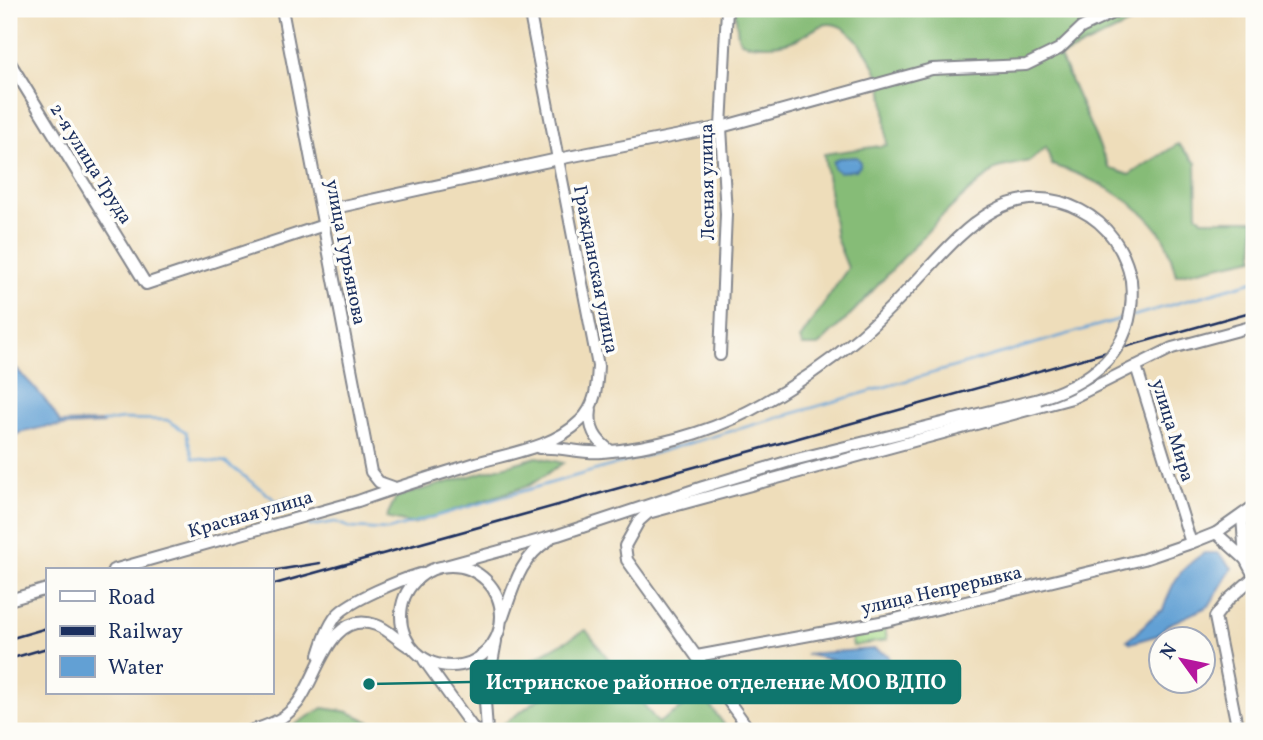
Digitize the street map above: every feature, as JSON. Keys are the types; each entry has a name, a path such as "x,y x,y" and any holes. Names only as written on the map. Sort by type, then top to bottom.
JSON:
{"street":[{"name":"улица Гурьянова","path":"282,9 371,472 379,482 396,487"},
{"name":"Гражданская улица","path":"396,487 561,437 583,419 597,394 598,366 529,9"},
{"name":"Лесная улица","path":"720,355 726,214 721,127 727,9"},
{"path":"321,211 558,159 721,127 932,69 1026,65 1059,48 1081,27 1119,10 1128,9"},
{"name":"2-я улица Труда","path":"9,61 146,284 324,225"},
{"path":"314,671 324,640 337,615 385,588 429,571 558,535 793,460 1055,394 1084,379 1111,357 1128,326 1132,303 1131,280 1120,247 1106,229 1088,214 1055,201 1009,203 988,212 961,232 860,336 831,359 748,411 699,431 642,448 594,452 543,447 522,450"},
{"name":"улица Мира","path":"1191,543 1136,366 1172,348 1254,326"},
{"path":"750,731 627,560 625,546 630,534 648,513 1072,398 1136,366"},
{"path":"594,398 590,425 598,440 611,451"},
{"name":"Красная улица","path":"120,568 358,501 396,487"},
{"path":"1191,543 1216,533 1254,506"},
{"path":"1242,516 1245,559"},
{"path":"1216,533 1245,559 1254,577 1228,599 1215,617 1238,731"},
{"path":"486,731 485,701 501,621 523,564 536,550 558,535"},
{"name":"улица Непрерывка","path":"697,656 891,620 1144,559 1191,543"},
{"path":"445,566 471,570 485,580 499,602 501,621"},
{"path":"412,648 402,630 402,604 414,581 429,571"},
{"path":"9,600 46,589"},
{"path":"250,731 275,723 297,705 314,671 344,626 352,624 376,625 412,648 475,731"},
{"path":"422,658 438,665 464,665 487,651 496,637"}],"green space":[{"path":"735,9 1166,9 1158,10 1060,57 1109,168 1129,175 1178,144 1196,163 1197,214 1202,220 1254,220 1254,258 1176,275 1161,234 1140,211 1098,183 1052,165 1046,147 1030,161 997,168 938,220 818,346 803,346 800,339 848,268 836,238 824,154 887,145 882,86 868,55 843,28 833,24 823,25 786,43 748,44 741,42 738,36"},
{"path":"537,457 563,463 530,485 413,524 386,518 396,497"},
{"path":"885,629 887,640 853,646 851,635"},
{"path":"586,630 658,723 702,695 729,731 501,731 498,728 544,695 521,666"},
{"path":"323,708 349,712 379,726 378,731 284,731"}],"water":[{"path":"857,157 860,166 856,170 839,172 834,168 833,162 838,158"},
{"path":"10,363 44,399 60,423 103,424 44,427 19,433 9,442"},
{"path":"1204,553 1218,553 1232,568 1209,606 1169,624 1148,624 1148,638 1131,643 1127,640 1163,610 1170,591 1188,565"},
{"path":"874,649 888,655 890,667 867,668 805,654"}],"waterway":[{"path":"1133,316 1254,281"},
{"path":"305,519 310,526 335,522 351,528 388,530 1124,318"},
{"path":"102,422 123,419 167,420 186,432 193,458 225,462 278,502 289,498 301,514"}],"railway":[{"path":"273,584 1254,311"},
{"path":"273,571 320,563"},
{"path":"9,639 46,628"},
{"path":"9,659 46,648"}],"place":[{"name":"Истринское районное отделение МОО ВДПО","path":"369,684"}]}
